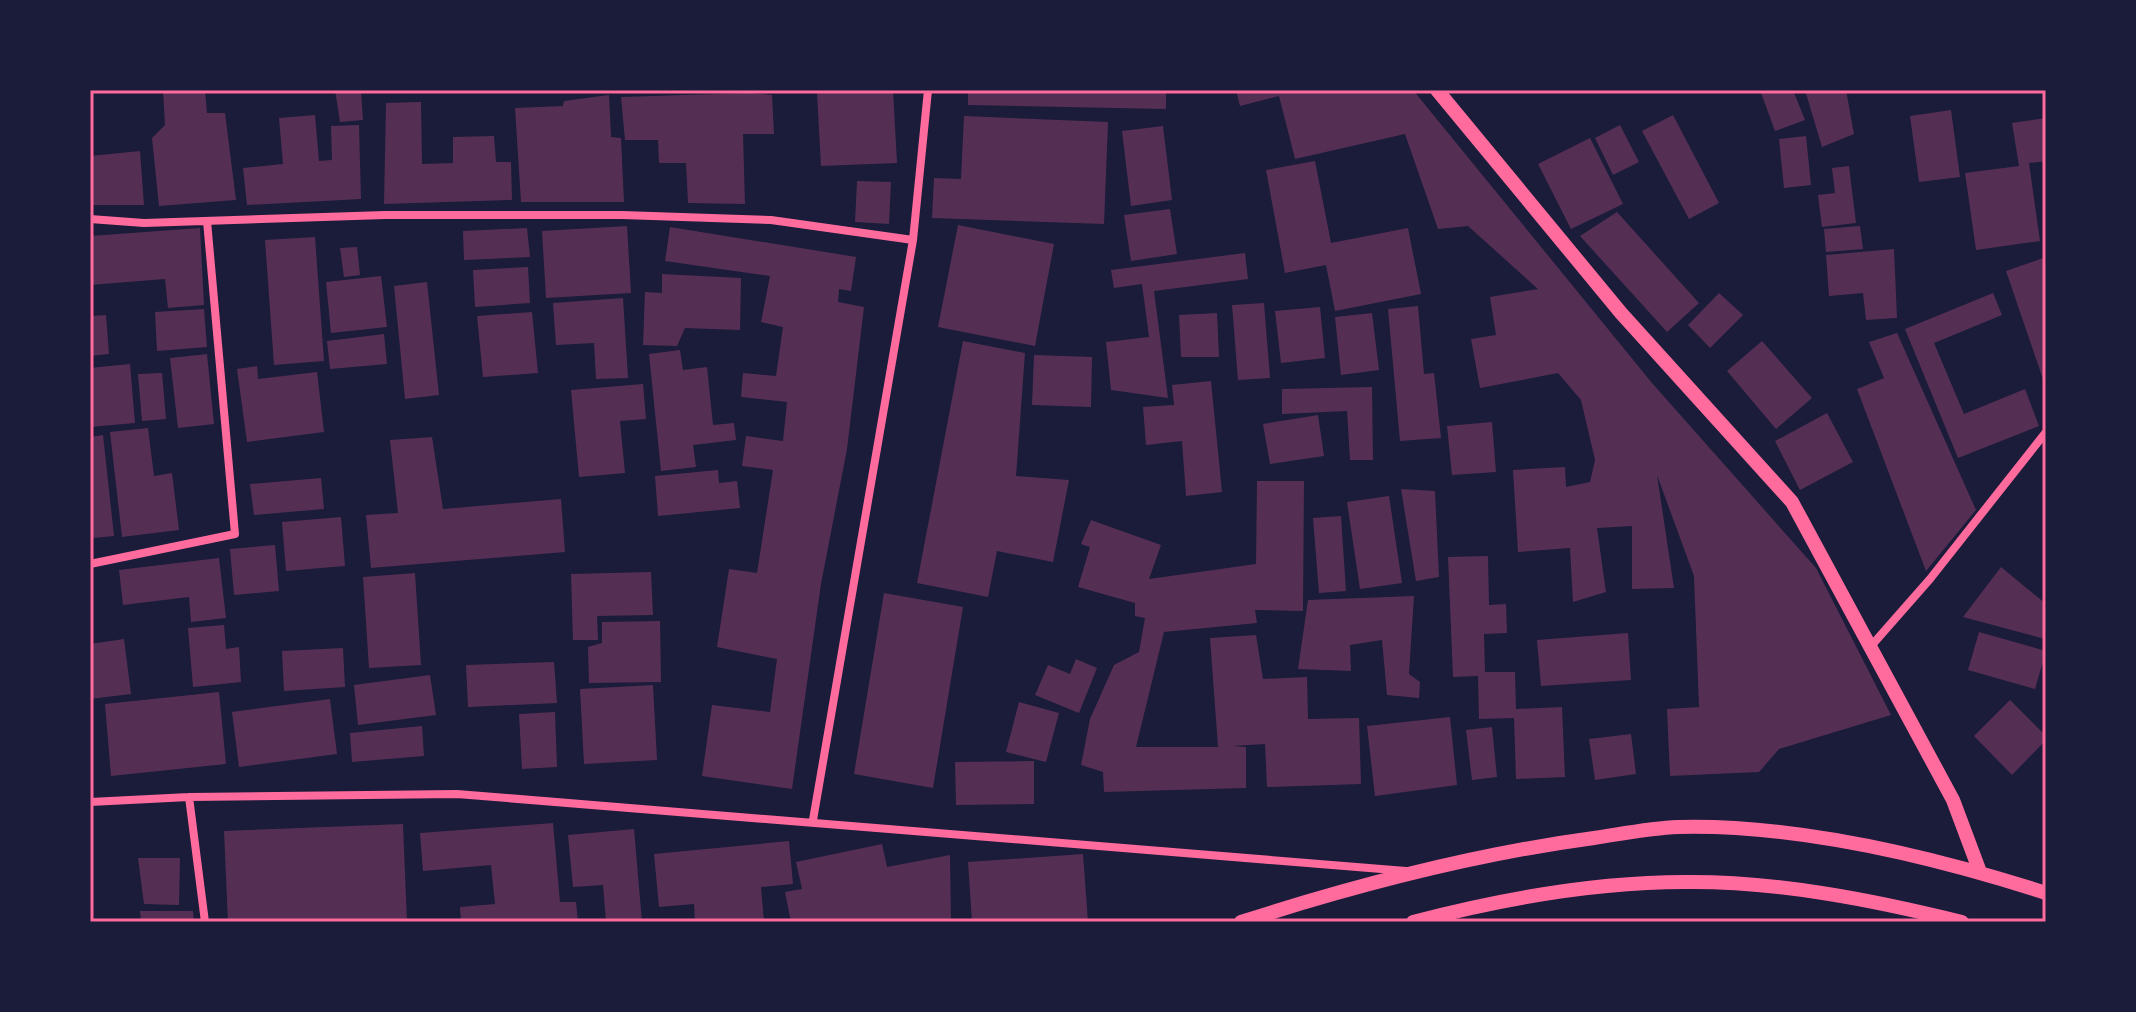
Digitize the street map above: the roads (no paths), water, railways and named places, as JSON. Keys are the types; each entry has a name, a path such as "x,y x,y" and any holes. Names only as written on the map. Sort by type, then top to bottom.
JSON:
{"street":[{"path":"813,820 913,240 928,90"},
{"path":"1437,90 1621,313 1792,502 1872,645 1953,800 1980,872"},
{"path":"90,219 144,223 385,215 637,215 771,220 913,240"},
{"path":"90,564 235,534 207,221"},
{"path":"1872,645 1930,579 2046,432"},
{"path":"90,802 189,797 457,794 813,820 1415,871"},
{"path":"189,797 205,922"},
{"path":"1241,922 1415,871 1528,847 1677,827 1785,834 1883,849 1980,872 2046,893"},
{"path":"1413,922 1585,887 1686,882 1794,891 1894,906 1962,922"}]}
